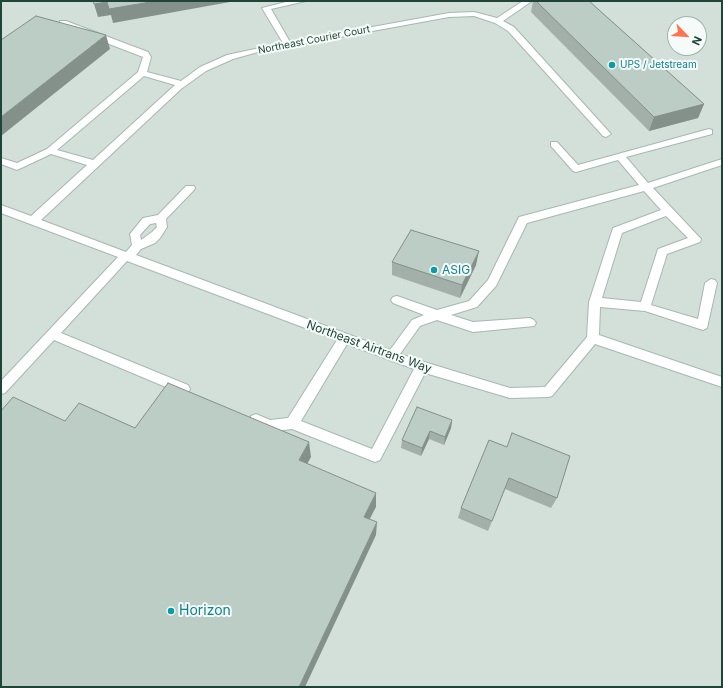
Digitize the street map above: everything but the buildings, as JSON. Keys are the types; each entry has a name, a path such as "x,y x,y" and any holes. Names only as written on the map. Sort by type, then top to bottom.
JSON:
{"street":[{"path":"288,44 266,8 302,1"},
{"path":"498,20 528,1"},
{"name":"Northeast Courier Court","path":"33,221 182,84 203,69 230,57 288,44 462,13 474,14 498,20 510,29 606,134"},
{"path":"1,162 16,167 50,151 142,72 147,57 145,54 63,23"},
{"path":"142,72 182,84"},
{"path":"554,144 576,169 710,132"},
{"path":"50,151 94,164"},
{"path":"620,156 646,187 696,239 662,252 645,307"},
{"path":"392,356 416,323 473,304 492,283 523,220 646,187 722,162"},
{"path":"137,246 135,234 147,221 161,218 190,188"},
{"name":"Northeast Airtrans Way","path":"1,209 344,339 422,367 510,393 548,392 593,338"},
{"path":"668,211 617,231 595,302 593,338 722,382"},
{"path":"1,389 126,256 137,246 151,240 156,235 162,227 161,218"},
{"path":"595,302 645,307 702,325 711,283"},
{"path":"397,300 474,327 530,323"},
{"path":"52,334 197,395"},
{"path":"292,423 344,339"},
{"path":"248,417 269,426 292,423 374,456 422,367"}],"shaded area":[{"path":"1,1 722,1 722,687 1,687"}],"place":[{"name":"UPS / Jetstream","path":"612,65"},
{"name":"ASIG","path":"434,270"},
{"name":"Horizon","path":"171,611"}]}
